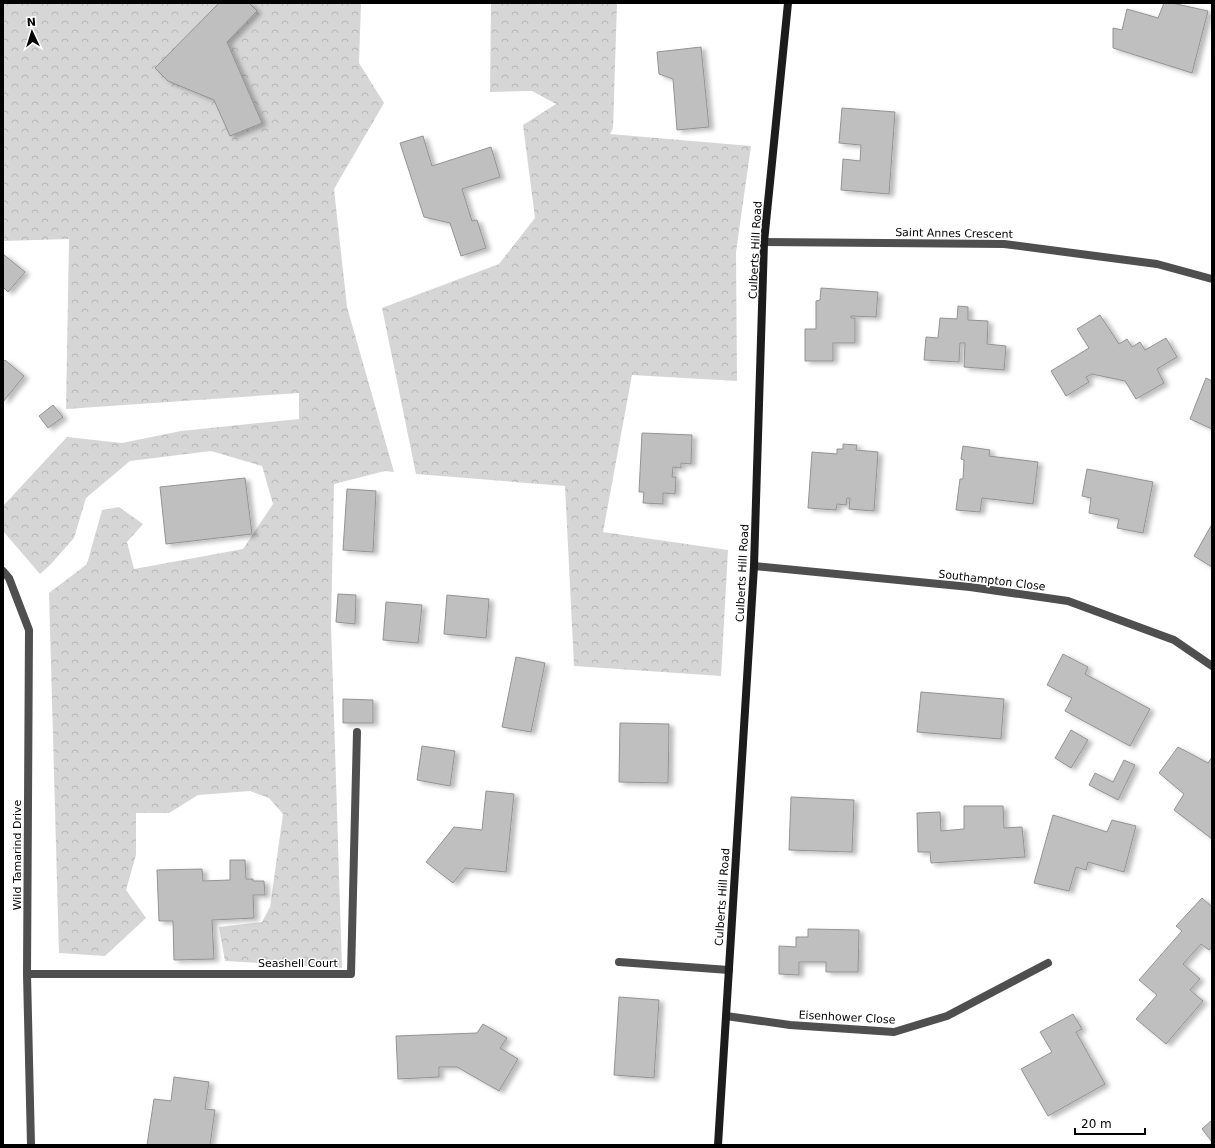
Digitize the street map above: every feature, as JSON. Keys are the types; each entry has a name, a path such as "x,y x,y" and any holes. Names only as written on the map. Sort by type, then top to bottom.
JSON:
{"street":[{"name":"Culberts Hill Road","path":"718,1145 754,566 764,242 788,3"},
{"name":"Saint Annes Crescent","path":"764,242 1004,244 1157,264 1212,279"},
{"name":"Southampton Close","path":"754,566 970,587 1068,601 1174,640 1212,666"},
{"name":"Wild Tamarind Drive","path":"3,571 10,578 29,630 27,974 31,1145"},
{"name":"Seashell Court","path":"27,974 351,974 357,732"},
{"path":"619,962 729,970"},
{"name":"Eisenhower Close","path":"726,1016 790,1025 894,1032 946,1016 1048,963"}],"green space":[{"path":"3,3 361,3 359,63 384,103 334,189 347,307 394,472 385,471 334,484 331,624 342,968 225,961 219,927 262,922 270,907 283,814 269,798 250,791 198,795 169,813 136,813 136,855 126,890 146,918 105,956 59,953 49,593 87,564 102,510 119,507 143,524 127,542 134,569 243,549 273,504 262,466 211,451 130,461 86,498 74,538 40,574 3,531 3,506 67,437 122,443 181,431 299,419 299,393 66,409 69,239 3,241"},
{"path":"491,3 617,3 613,128 610,134 751,146 736,252 737,381 632,375 603,532 728,550 721,676 574,666 565,486 416,474 382,308 499,264 535,218 523,125 556,104 532,91 490,92"}],"building":[{"path":"219,3 249,3 257,11 227,42 262,123 230,136 214,100 168,81 155,68"},
{"path":"1164,3 1172,3 1208,11 1192,73 1113,48 1113,28 1122,30 1127,9 1158,18"},
{"path":"701,47 709,127 677,130 673,79 659,74 657,52"},
{"path":"842,108 895,112 889,194 841,190 843,159 860,161 861,145 839,143"},
{"path":"423,136 432,166 491,147 500,177 462,189 472,221 477,220 486,248 461,256 450,223 424,217 400,143"},
{"path":"3,254 25,272 8,292 3,287"},
{"path":"821,288 878,292 876,317 851,316 851,318 855,318 855,343 833,343 833,361 805,361 805,329 816,329 816,301 820,300"},
{"path":"958,306 968,307 968,320 988,321 987,344 1006,346 1004,370 964,367 965,343 960,343 959,362 924,360 926,337 938,338 940,318 957,319"},
{"path":"1100,315 1119,344 1127,339 1132,347 1140,342 1145,350 1166,338 1177,357 1157,369 1164,383 1136,399 1125,381 1092,374 1086,377 1089,382 1066,396 1051,371 1089,348 1077,329"},
{"path":"5,360 24,376 3,402 3,362"},
{"path":"1206,378 1212,381 1212,429 1190,419"},
{"path":"53,405 63,417 48,428 39,416"},
{"path":"642,433 692,435 691,464 681,463 681,468 673,467 672,477 676,477 675,494 663,493 663,504 643,503 644,492 639,492"},
{"path":"843,444 857,445 856,450 878,452 874,511 849,509 850,498 847,498 846,505 837,504 836,510 808,508 812,452 837,454 837,449 843,449"},
{"path":"963,446 990,450 989,456 1038,462 1033,504 982,498 980,512 956,510 960,479 963,479 964,460 961,459"},
{"path":"1087,469 1153,482 1143,533 1117,528 1119,519 1089,513 1091,498 1082,496"},
{"path":"245,478 252,534 166,544 160,487"},
{"path":"347,489 376,491 373,552 343,550"},
{"path":"1212,524 1212,567 1194,556"},
{"path":"338,594 356,595 355,624 336,622"},
{"path":"447,595 489,599 486,638 444,634"},
{"path":"386,602 422,605 418,643 383,640"},
{"path":"1063,654 1088,667 1085,674 1150,709 1130,746 1065,711 1072,698 1047,685"},
{"path":"516,657 545,663 531,732 502,727"},
{"path":"921,692 1004,699 1001,739 917,732"},
{"path":"343,699 373,700 373,723 343,723"},
{"path":"620,723 669,724 668,783 619,782"},
{"path":"1071,730 1088,740 1071,768 1055,758"},
{"path":"422,746 455,751 450,786 417,780"},
{"path":"1178,747 1208,763 1212,757 1212,839 1174,810 1184,794 1159,773"},
{"path":"1124,760 1135,765 1118,800 1089,785 1095,773 1113,782"},
{"path":"486,791 514,794 506,872 465,868 453,883 426,862 454,827 482,830"},
{"path":"791,797 854,800 852,852 789,850"},
{"path":"964,806 1003,806 1004,828 1022,827 1025,857 931,863 930,852 918,852 917,813 940,812 941,831 964,829"},
{"path":"1053,815 1107,832 1112,820 1136,826 1124,872 1088,862 1086,870 1076,867 1069,891 1034,883"},
{"path":"230,860 245,860 246,879 253,879 253,881 264,881 265,895 253,895 254,918 212,920 214,959 174,960 173,921 159,921 157,870 202,869 203,881 230,880"},
{"path":"1202,898 1212,907 1212,946 1209,950 1201,944 1183,964 1200,979 1190,990 1203,1001 1166,1044 1136,1019 1157,995 1139,980 1182,931 1176,926"},
{"path":"808,929 859,930 858,972 826,972 826,962 799,962 799,975 779,974 779,946 796,947 796,937 808,937"},
{"path":"619,997 659,1000 654,1078 614,1075"},
{"path":"1073,1014 1082,1029 1076,1032 1105,1084 1048,1116 1021,1069 1052,1052 1040,1032"},
{"path":"483,1024 507,1038 500,1048 518,1059 499,1091 457,1067 439,1067 439,1077 398,1079 396,1036 477,1033"},
{"path":"174,1077 209,1082 205,1109 215,1110 210,1145 147,1145 154,1099 171,1101"},
{"path":"1212,1120 1212,1142 1202,1129"}]}
